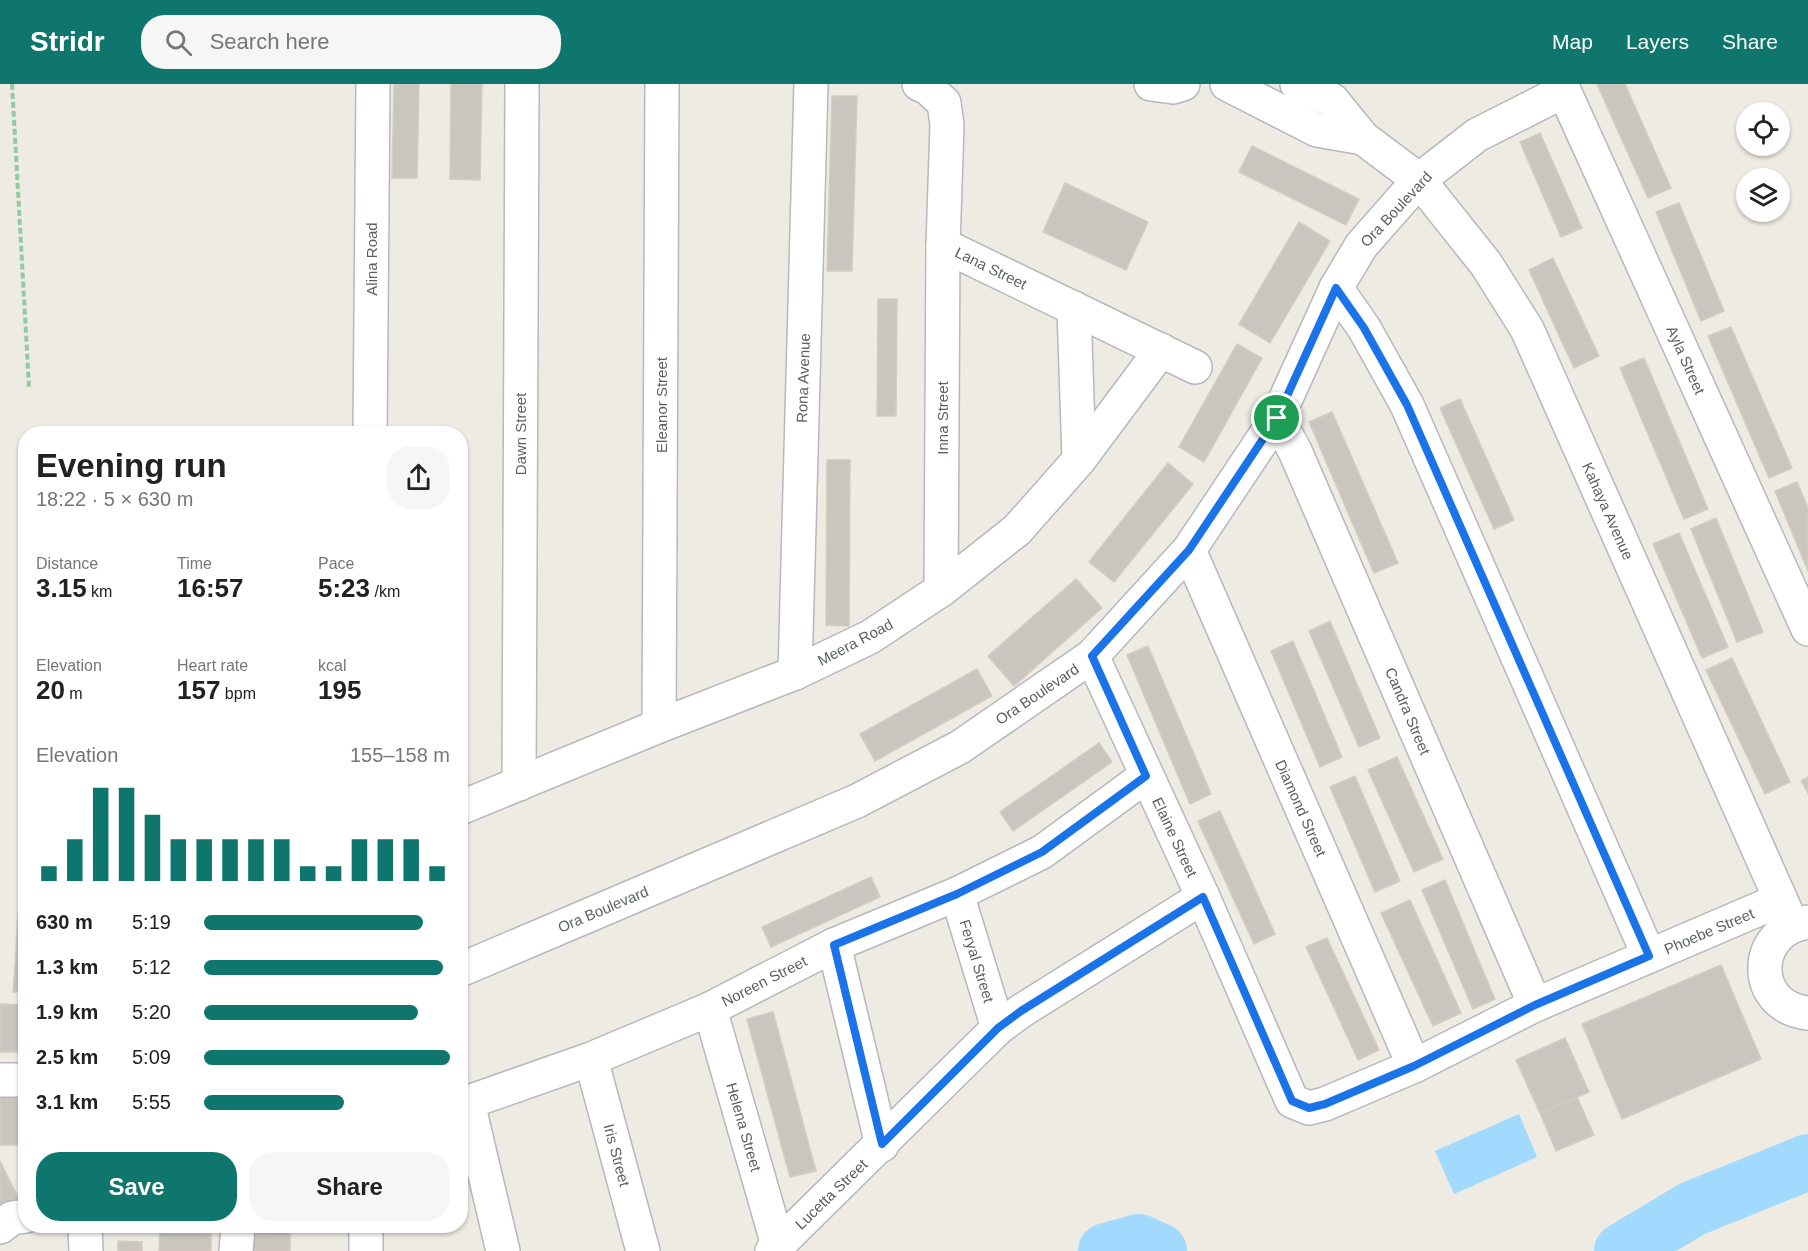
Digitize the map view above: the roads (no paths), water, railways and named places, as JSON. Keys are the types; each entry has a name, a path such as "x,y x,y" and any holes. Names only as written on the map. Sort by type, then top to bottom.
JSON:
{"street":[{"name":"Alina Road","path":"370,426 373,84"},
{"name":"Dawn Street","path":"519,784 522,84"},
{"name":"Eleanor Street","path":"659,726 662,84"},
{"name":"Rona Avenue","path":"795,673 811,84"},
{"name":"Lana Street","path":"919,84 928,88 944,104 947,125 943,245 1195,367"},
{"path":"1151,84 1173,87 1183,84"},
{"name":"Kahaya Avenue","path":"1227,84 1317,130 1363,138"},
{"name":"Kahaya Avenue","path":"1297,84 1332,100 1363,138 1419,180 1486,264 1527,329 1794,915"},
{"name":"Ora Boulevard","path":"468,967 857,801 960,747 1092,656 1189,550 1277,418 1336,288 1361,246 1419,180 1477,135 1563,88"},
{"name":"Ayla Street","path":"1563,88 1808,629"},
{"name":"Inna Street","path":"941,590 943,245"},
{"path":"1336,288 1364,328 1407,405 1649,956"},
{"path":"1074,308 1080,460"},
{"name":"Meera Road","path":"468,805 795,673 870,637 941,590 1017,530 1080,460 1161,350"},
{"name":"Candra Street","path":"1277,418 1300,462 1535,1005"},
{"name":"Diamond Street","path":"1189,550 1414,1066"},
{"name":"Elaine Street","path":"1092,656 1203,897 1292,1101 1309,1108"},
{"name":"Noreen Street","path":"468,1103 591,1059 710,1009 834,945 957,894 1042,852 1146,776"},
{"name":"Feryal Street","path":"957,894 998,1028"},
{"name":"Lucetta Street","path":"775,1248 998,1028 1021,1011 1203,897"},
{"path":"1794,915 1771,943 1764,970 1767,984 1774,996 1785,1006 1797,1012 1808,1013"},
{"name":"Phoebe Street","path":"1309,1108 1325,1104 1414,1066 1535,1005 1649,956 1794,915"},
{"path":"834,945 882,1144"},
{"name":"Helena Street","path":"710,1009 775,1248"},
{"name":"Iris Street","path":"591,1059 644,1251"},
{"path":"0,1080 18,1080"},
{"path":"468,1119 503,1251"},
{"path":"0,1227 12,1218 18,1217"},
{"path":"85,1233 86,1251"},
{"path":"236,1251 237,1233"},
{"path":"366,1233 366,1251"}],"water":[{"path":"1519,1114 1537,1157 1454,1194 1435,1151"}],"waterway":[{"path":"1622,1251 1692,1209 1808,1162"},
{"path":"1106,1251 1139,1242 1159,1251"}]}
